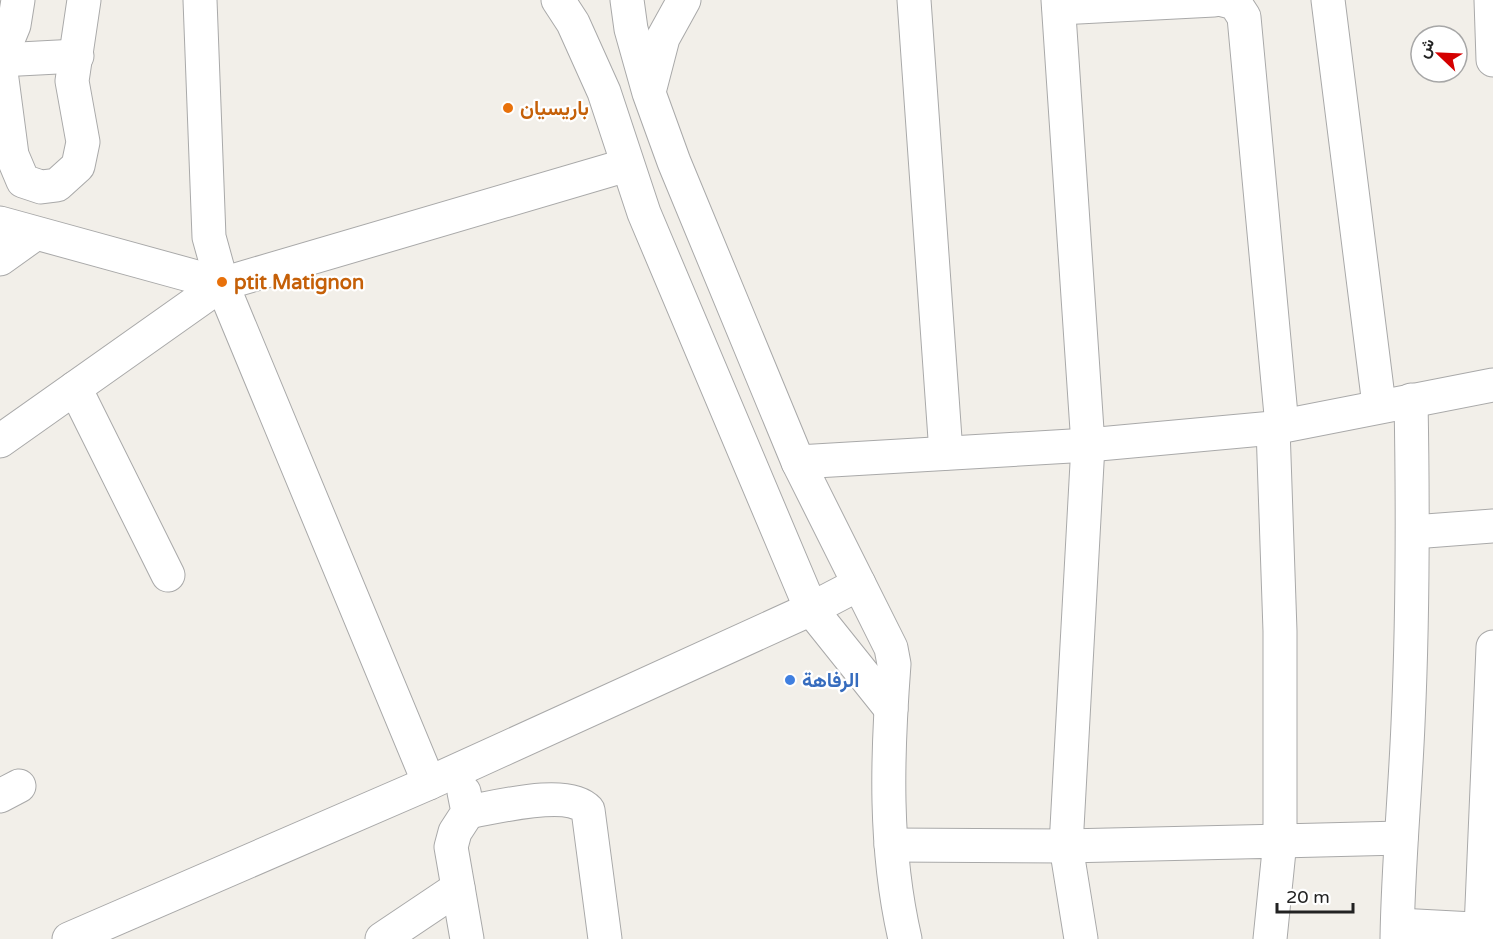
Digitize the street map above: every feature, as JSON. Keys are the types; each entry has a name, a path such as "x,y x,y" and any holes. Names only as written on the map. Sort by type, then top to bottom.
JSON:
{"street":[{"path":"18,0 14,25 0,61 12,155 23,181 41,187 57,185 78,166 83,142 72,81 84,0"},
{"path":"200,0 209,237 222,284 442,777 466,798 468,812 451,840 467,939"},
{"path":"558,0 577,32 604,92 627,165 660,252 811,609 891,709"},
{"path":"627,0 631,29 674,162 798,462 891,648 894,664 888,781 891,845 905,939"},
{"path":"650,93 654,65 663,38 684,0"},
{"path":"914,0 946,453"},
{"path":"1081,939 1066,846 1088,445 1058,4 1214,0"},
{"path":"1223,0 1235,3 1244,16 1278,427 1280,841 1270,939"},
{"path":"1328,0 1379,405"},
{"path":"1491,0 1493,60"},
{"path":"0,61 77,56"},
{"path":"0,441 222,284 627,165"},
{"path":"0,223 222,284"},
{"path":"0,259 35,234"},
{"path":"798,462 1088,445 1278,427 1379,405 1493,385"},
{"path":"75,388 168,575"},
{"path":"1411,400 1413,532 1408,726 1397,932 1487,930 1493,647"},
{"path":"1413,532 1493,526"},
{"path":"69,939 442,777 811,609 859,584"},
{"path":"468,812 562,800 582,804 588,810 605,939"},
{"path":"891,845 1066,846 1401,838"},
{"path":"382,939 458,888"}],"place":[{"name":"باريسيان","path":"508,108"},
{"name":"ptit Matignon","path":"222,282"},
{"name":"الرفاهة","path":"790,680"}]}
